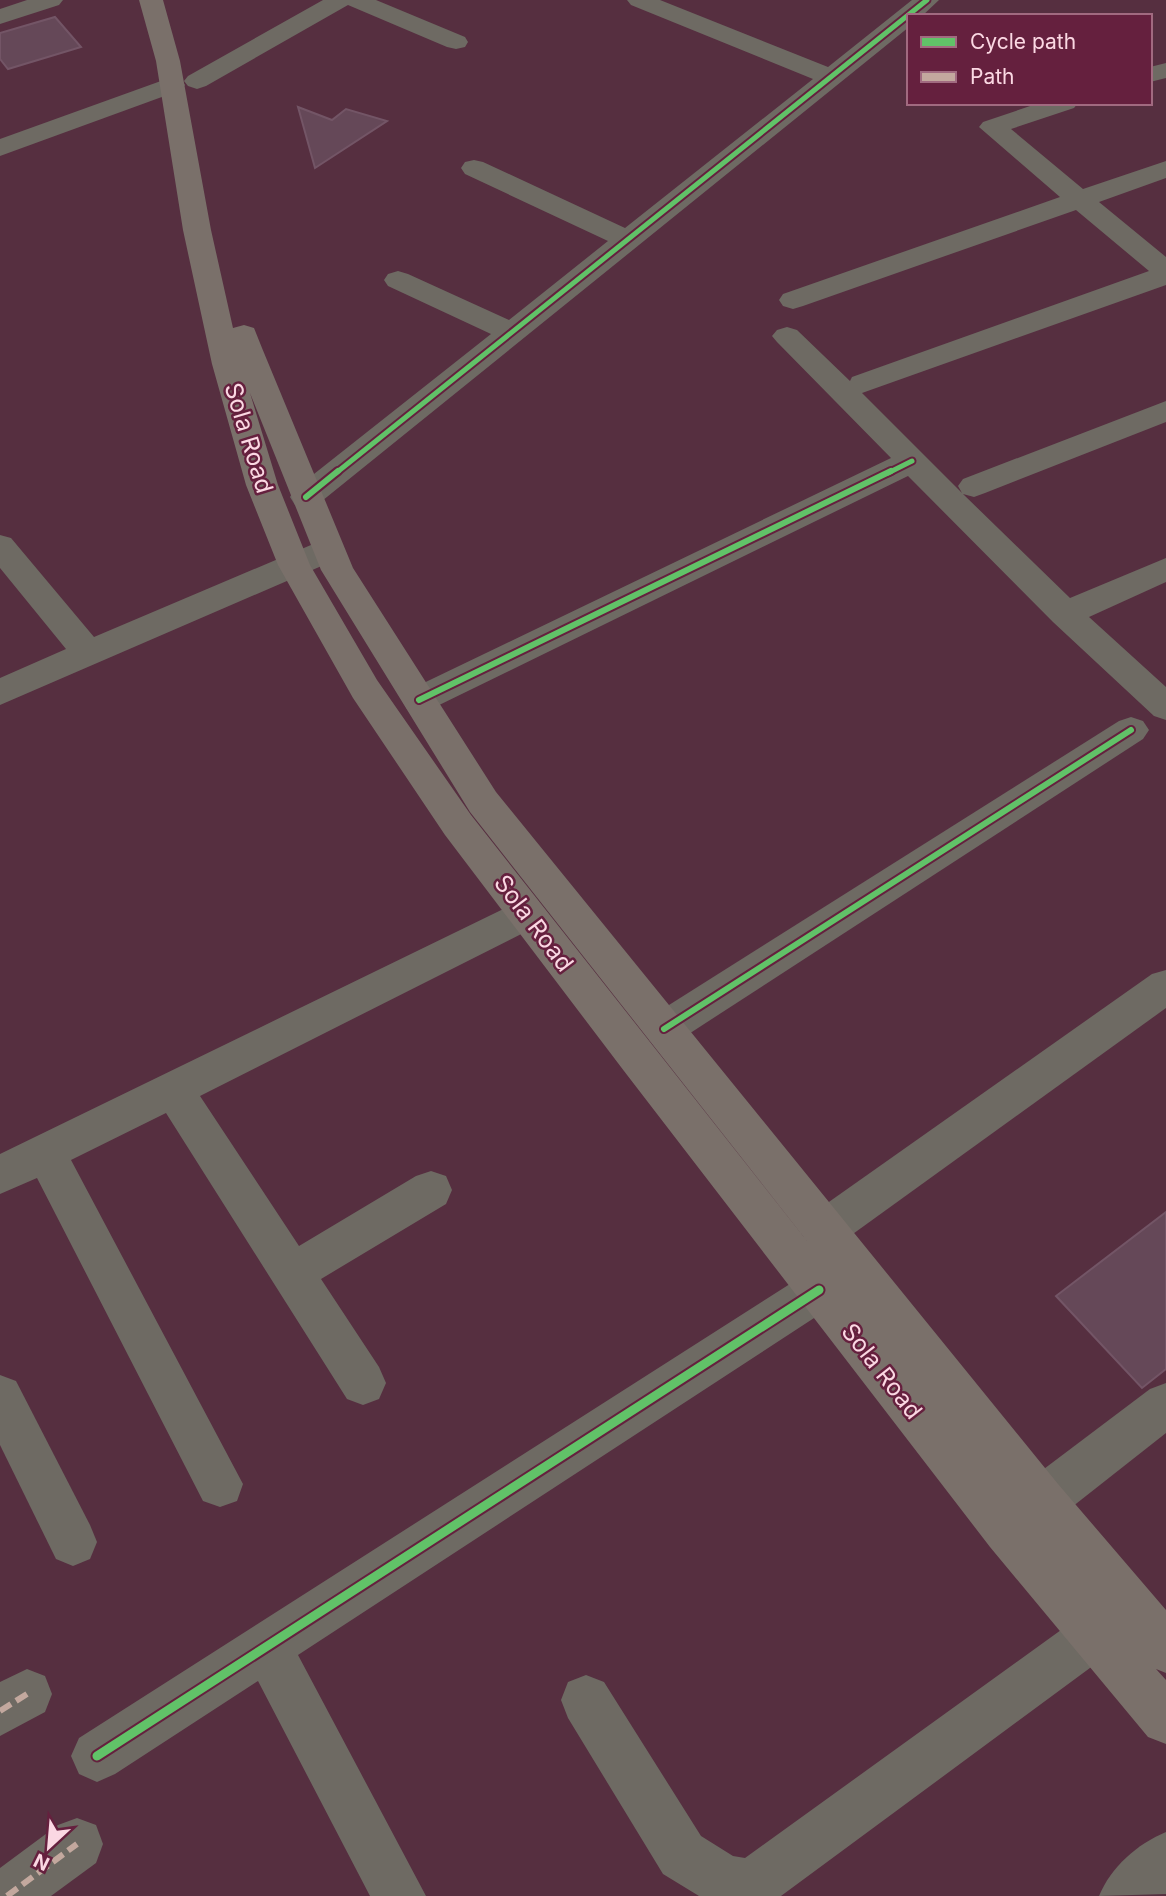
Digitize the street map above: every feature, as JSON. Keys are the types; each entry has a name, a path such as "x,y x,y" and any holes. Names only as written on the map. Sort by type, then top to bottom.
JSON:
{"main road":[{"name":"Sola Road","path":"151,0 185,83 247,348 337,570 483,802 1041,1501 1166,1648"},
{"name":"Sola Road","path":"175,0 197,230 227,364 262,485 294,565 365,689 458,825 526,914 1007,1530 1166,1718"}],"street":[{"path":"0,17 51,0"},
{"path":"0,148 185,83 340,0"},
{"path":"355,0 456,42"},
{"path":"639,0 831,77"},
{"path":"910,14 927,0"},
{"path":"306,498 907,16"},
{"path":"863,384 1166,273 992,127 1059,105"},
{"path":"474,167 628,240"},
{"path":"793,300 1166,169"},
{"path":"398,280 512,332"},
{"path":"787,336 1065,614 1166,707"},
{"path":"974,486 1166,411"},
{"path":"419,700 912,461"},
{"path":"0,546 89,654"},
{"path":"0,692 329,550"},
{"path":"1065,614 1166,569"},
{"path":"664,1029 1131,730"},
{"path":"0,1175 526,914"},
{"path":"824,1230 1166,986"},
{"path":"173,1090 363,1383"},
{"path":"45,1152 220,1484"},
{"path":"292,1273 430,1190"},
{"path":"97,1756 819,1290"},
{"path":"0,1397 73,1542"},
{"path":"1041,1501 1166,1405"},
{"path":"586,1700 682,1856 725,1882 752,1885 1096,1634"},
{"path":"267,1647 399,1896"},
{"path":"7,1896 77,1844"},
{"path":"1126,1896 1166,1858"}],"building":[{"path":"55,17 81,47 8,69 0,59 0,33"},
{"path":"298,107 332,120 346,109 387,121 315,168"},
{"path":"1166,1212 1166,1369 1142,1388 1056,1296"}],"marked path":[{"path":"0,1711 27,1694"},
{"path":"7,1896 77,1844"}],"cycle path":[{"path":"910,14 927,0"},
{"path":"306,497 907,16"},
{"path":"419,700 912,461"},
{"path":"664,1029 1131,730"},
{"path":"97,1756 819,1290"}]}
